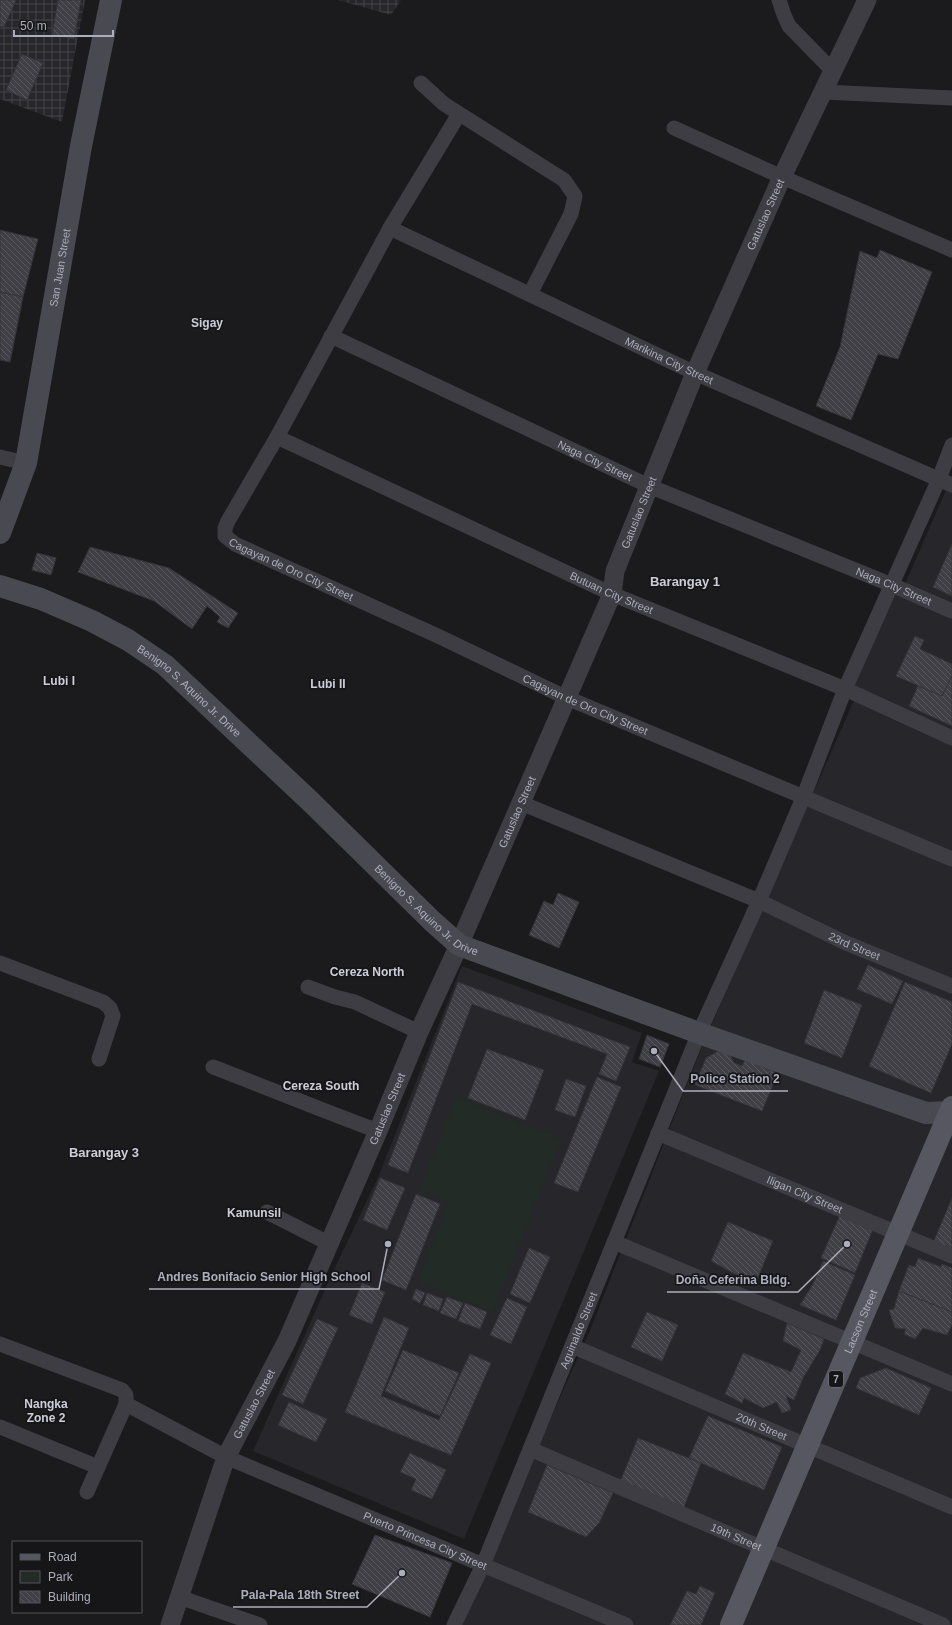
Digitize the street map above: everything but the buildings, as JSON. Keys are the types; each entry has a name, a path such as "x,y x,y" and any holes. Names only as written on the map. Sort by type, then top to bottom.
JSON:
{"main road":[{"name":"San Juan Street","path":"0,533 26,463 81,146 111,0"},
{"name":"Benigno S. Aquino Jr. Drive","path":"0,586 41,599 92,621 128,640 165,665 311,802 432,921 459,945 699,1033 926,1113 951,1110"},
{"name":"Lacson Street","path":"731,1625 898,1233 946,1135 951,1110"},
{"path":"926,1113 946,1135"}],"street":[{"path":"779,0 789,26 832,70"},
{"name":"Gatuslao Street","path":"170,1625 226,1457 287,1341 330,1244 419,1032 459,945 612,594 615,571 695,373 782,177 832,70 867,0"},
{"path":"420,83 436,98 459,114 564,180 575,196 571,214 530,294"},
{"path":"822,92 952,98"},
{"path":"277,437 390,228 459,114"},
{"path":"674,128 782,177 952,250"},
{"name":"Marikina City Street","path":"390,228 695,373 945,482"},
{"name":"Naga City Street","path":"331,336 649,486 952,611"},
{"name":"Cagayan de Oro City Street","path":"277,437 228,522 225,536 235,544 440,637 567,698 952,859"},
{"name":"Butuan City Street","path":"277,437 612,594 845,689 952,738"},
{"name":"Aguinaldo Street","path":"454,1625 483,1565 699,1033 804,798 845,689 892,585 945,482 952,445"},
{"path":"0,456 26,463"},
{"name":"23rd Street","path":"521,803 759,901 846,944 952,986"},
{"path":"0,963 103,1002 110,1008 112,1016 99,1059"},
{"path":"308,987 335,997 355,1002 419,1032"},
{"path":"213,1067 378,1131"},
{"name":"Iligan City Street","path":"658,1133 952,1256"},
{"path":"267,1212 330,1244"},
{"path":"614,1242 952,1384"},
{"path":"0,1344 122,1390 126,1395 126,1404 86,1492"},
{"name":"20th Street","path":"572,1346 952,1507"},
{"name":"Puerto Princesa City Street","path":"126,1404 226,1457 626,1625"},
{"path":"0,1427 98,1467"},
{"name":"19th Street","path":"530,1450 943,1625"},
{"path":"179,1597 260,1625"}],"shaded area":[{"path":"0,0 85,0 62,122 0,99"},
{"path":"338,0 401,0 391,15"},
{"path":"946,490 952,492 952,1625 457,1625 589,1333 701,1049 858,691 852,687 897,592 901,593"},
{"path":"462,966 642,1033 632,1062 659,1071 464,1539 253,1451 327,1285 379,1175"}],"green space":[{"path":"456,1097 562,1139 493,1312 417,1282 449,1202 419,1190"}],"place":[{"name":"Police Station 2","path":"654,1051"},
{"name":"Andres Bonifacio Senior High School","path":"388,1244"},
{"name":"Doña Ceferina Bldg.","path":"847,1244"},
{"name":"Pala-Pala 18th Street","path":"402,1573"}],"district":[{"name":"Sigay","path":"207,323"},
{"name":"Barangay 1","path":"685,581"},
{"name":"Lubi I","path":"59,681"},
{"name":"Lubi II","path":"328,684"},
{"name":"Cereza North","path":"367,972"},
{"name":"Cereza South","path":"321,1086"},
{"name":"Barangay 3","path":"104,1152"},
{"name":"Kamunsil","path":"254,1213"},
{"name":"Nangka Zone 2","path":"46,1411"}]}
